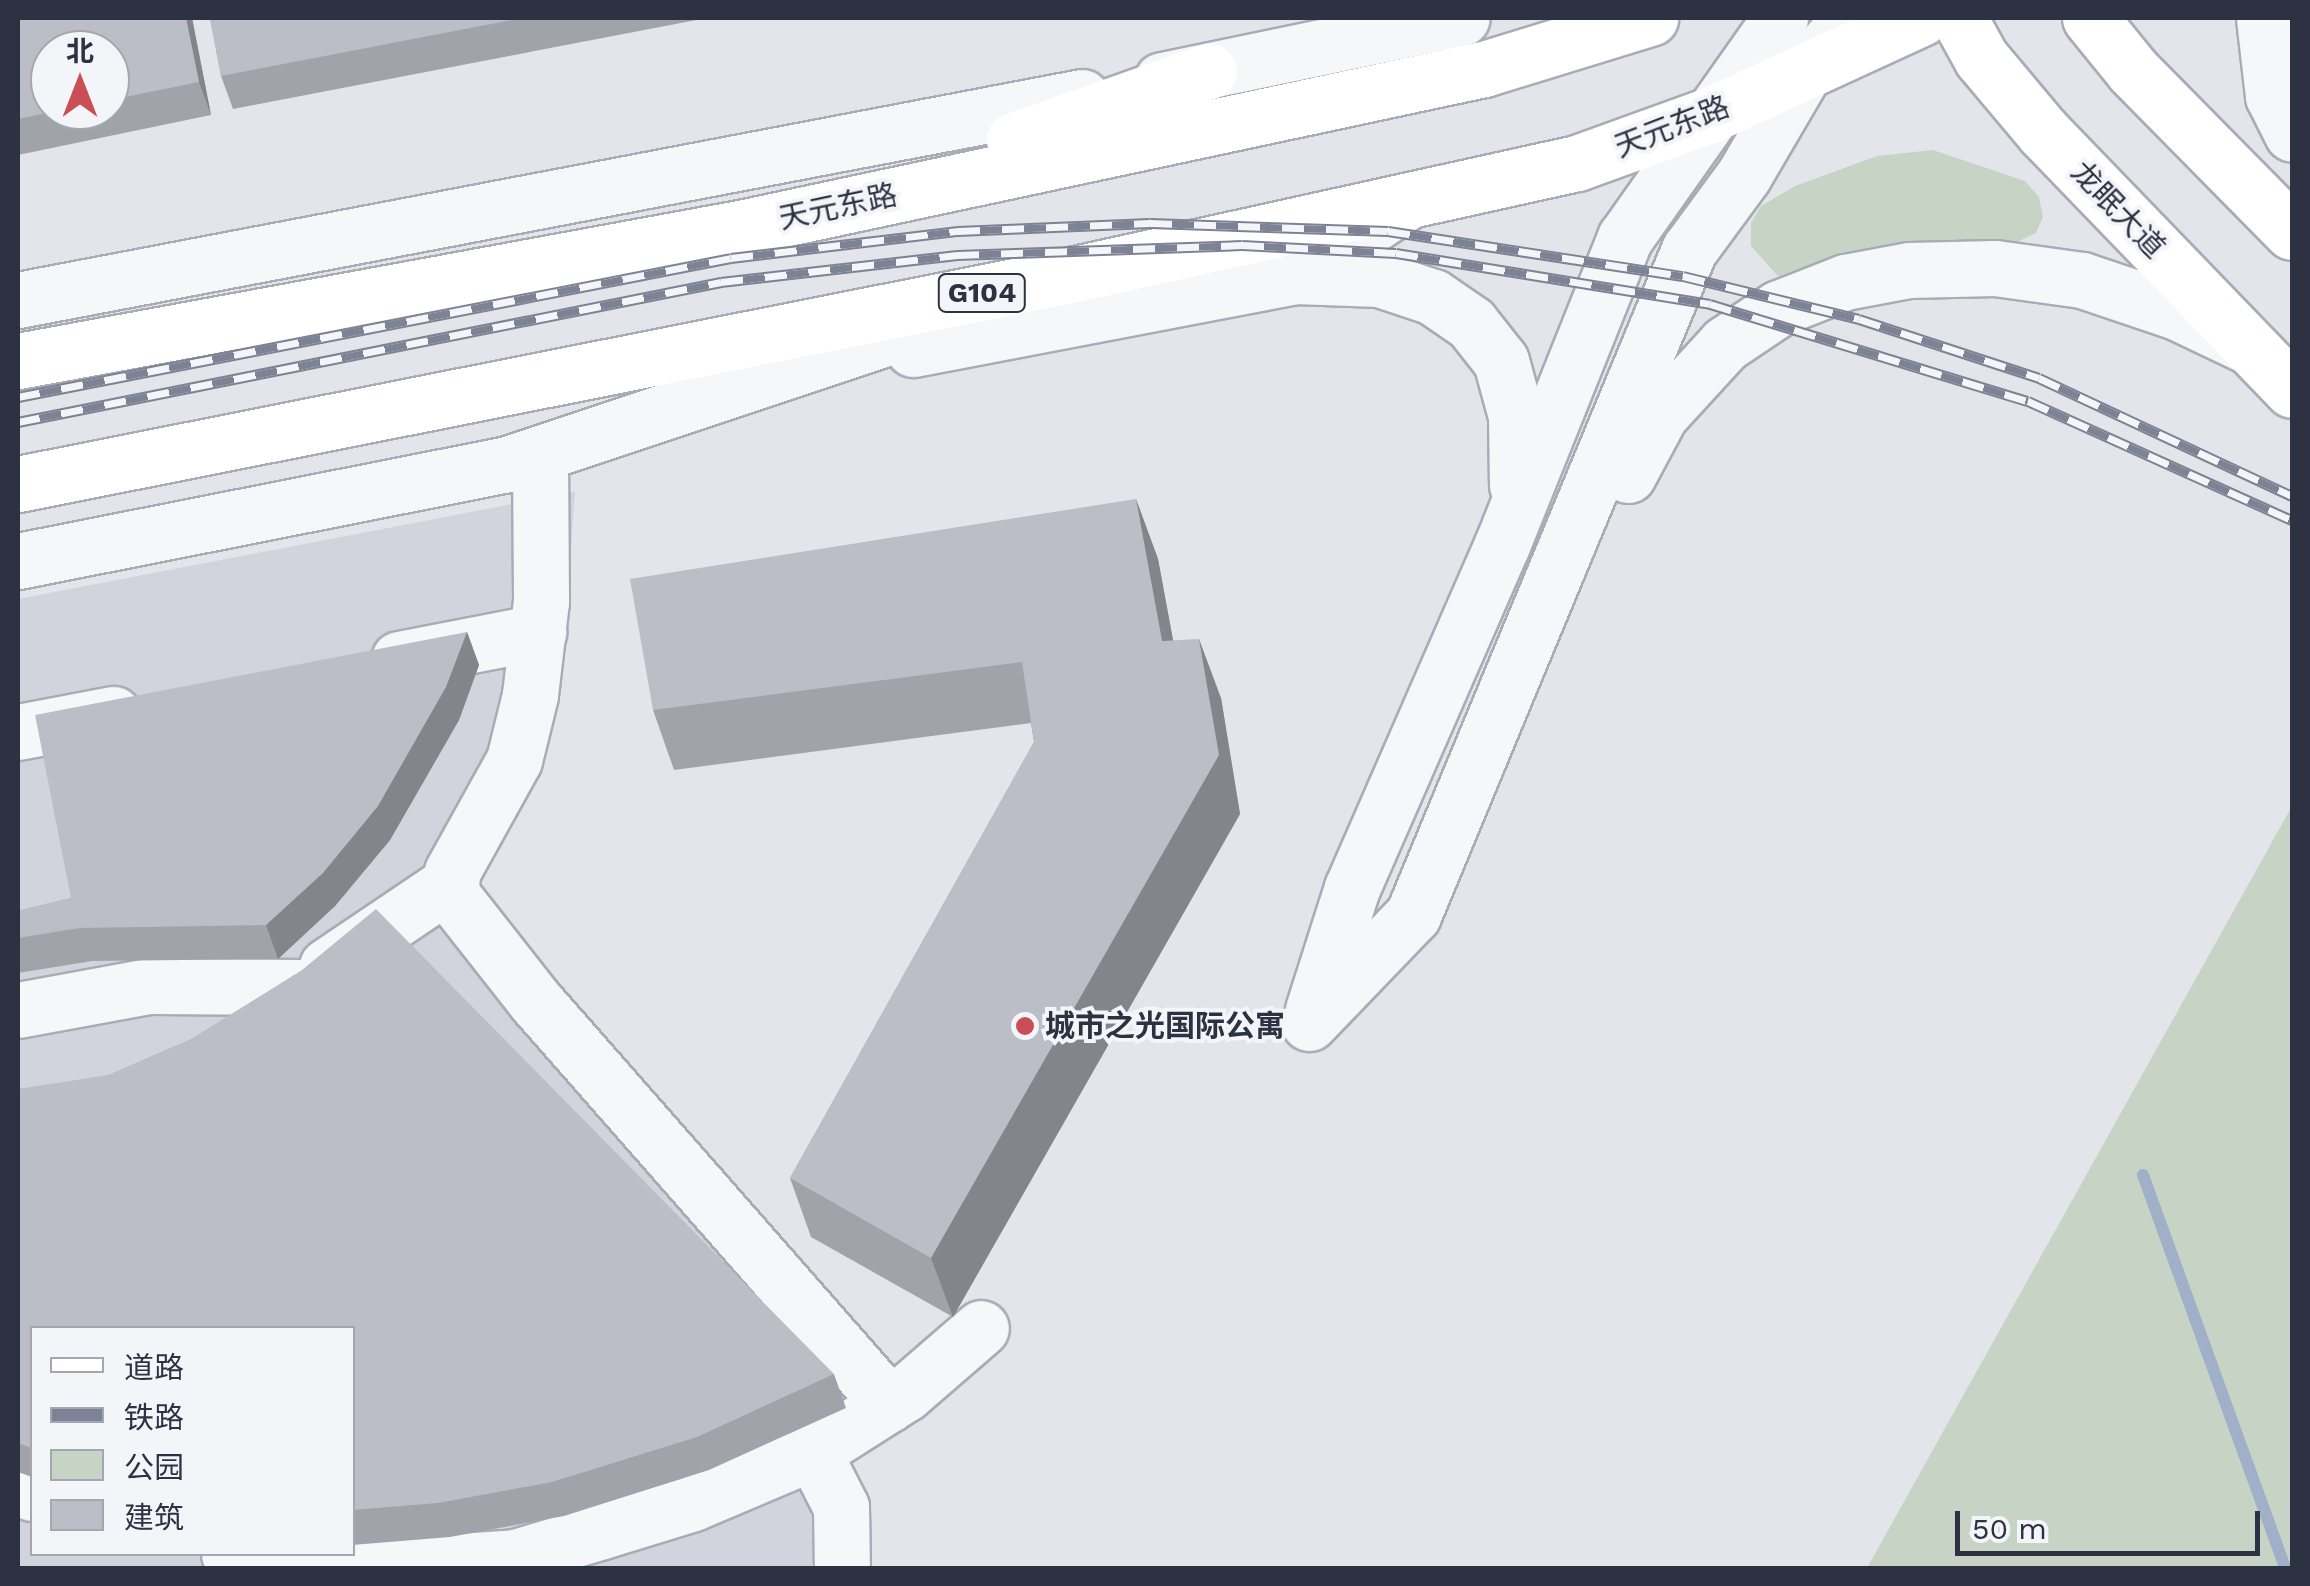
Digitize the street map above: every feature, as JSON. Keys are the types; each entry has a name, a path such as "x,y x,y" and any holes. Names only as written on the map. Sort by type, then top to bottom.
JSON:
{"main road":[{"name":"天元东路","path":"18,361 806,214 1484,68 1650,18"},
{"name":"天元东路","path":"18,484 628,366 1066,276 1577,163 1712,114 1921,18"},
{"name":"龙眠大道","path":"1958,18 1981,58 2044,133 2292,390"},
{"path":"2090,18 2133,71 2292,232"},
{"path":"806,214 1209,70"}],"street":[{"name":"天元东路","path":"18,300 1462,18"},
{"path":"1780,18 1625,238 1502,545 1352,888 1309,1022 1413,915 1689,250 1744,175 1806,68 1851,18"},
{"path":"1712,114 1851,18"},
{"path":"2264,18 2273,96 2292,134"},
{"name":"天元东路","path":"628,366 794,372 1295,276 1410,200"},
{"path":"1492,726 1563,632 1660,415 1725,344 1779,308 1845,282 1909,270 1995,268 2082,280 2177,312 2250,346"},
{"name":"天元东路","path":"18,561 540,454 794,372 1066,276"},
{"path":"1295,276 1378,279 1433,297 1471,323 1491,348 1516,416 1518,483 1502,545"},
{"path":"242,1037 338,956 450,883 514,760 538,632 540,454"},
{"path":"345,669 538,632"},
{"path":"18,732 172,702"},
{"path":"450,883 456,906 536,1002 889,1404"},
{"path":"18,1010 149,986 305,986"},
{"path":"251,1556 323,1563 515,1557 693,1503 814,1452 889,1404 982,1328"},
{"path":"814,1452 841,1508 842,1568"}],"shaded area":[{"path":"575,492 566,622 472,895 887,1364 811,1568 18,1568 18,599"}],"green space":[{"path":"1933,150 2025,181 2039,197 2043,217 2036,233 2013,244 1801,280 1778,276 1751,246 1751,223 1761,206 1795,186 1877,156"},
{"path":"2292,806 2292,1568 1867,1568"}],"building":[{"path":"18,18 186,18 199,82 130,96 130,30 30,30 30,116 18,119"},
{"path":"210,18 522,18 221,76"},
{"name":"城市之光国际公寓","path":"1136,499 1162,641 1199,639 1219,755 931,1258 790,1178 1034,742 1022,662 653,710 630,579"},
{"path":"467,632 446,687 378,806 323,873 266,925 80,928 18,938 18,911 71,898 35,715"},
{"path":"376,909 834,1374 697,1437 552,1482 438,1503 355,1510 355,1326 30,1326 30,1447 18,1443 18,1089 108,1075 191,1039 302,970"}],"waterway":[{"path":"2143,1175 2285,1568"}],"railway":[{"path":"18,397 731,258 958,231 1150,223 1388,231 1683,276 1859,319 2039,378 2292,496"},
{"path":"18,422 721,282 957,255 1242,245 1396,253 1710,304 2028,401 2292,520"}],"place":[{"name":"城市之光国际公寓","path":"1025,1026"}]}
